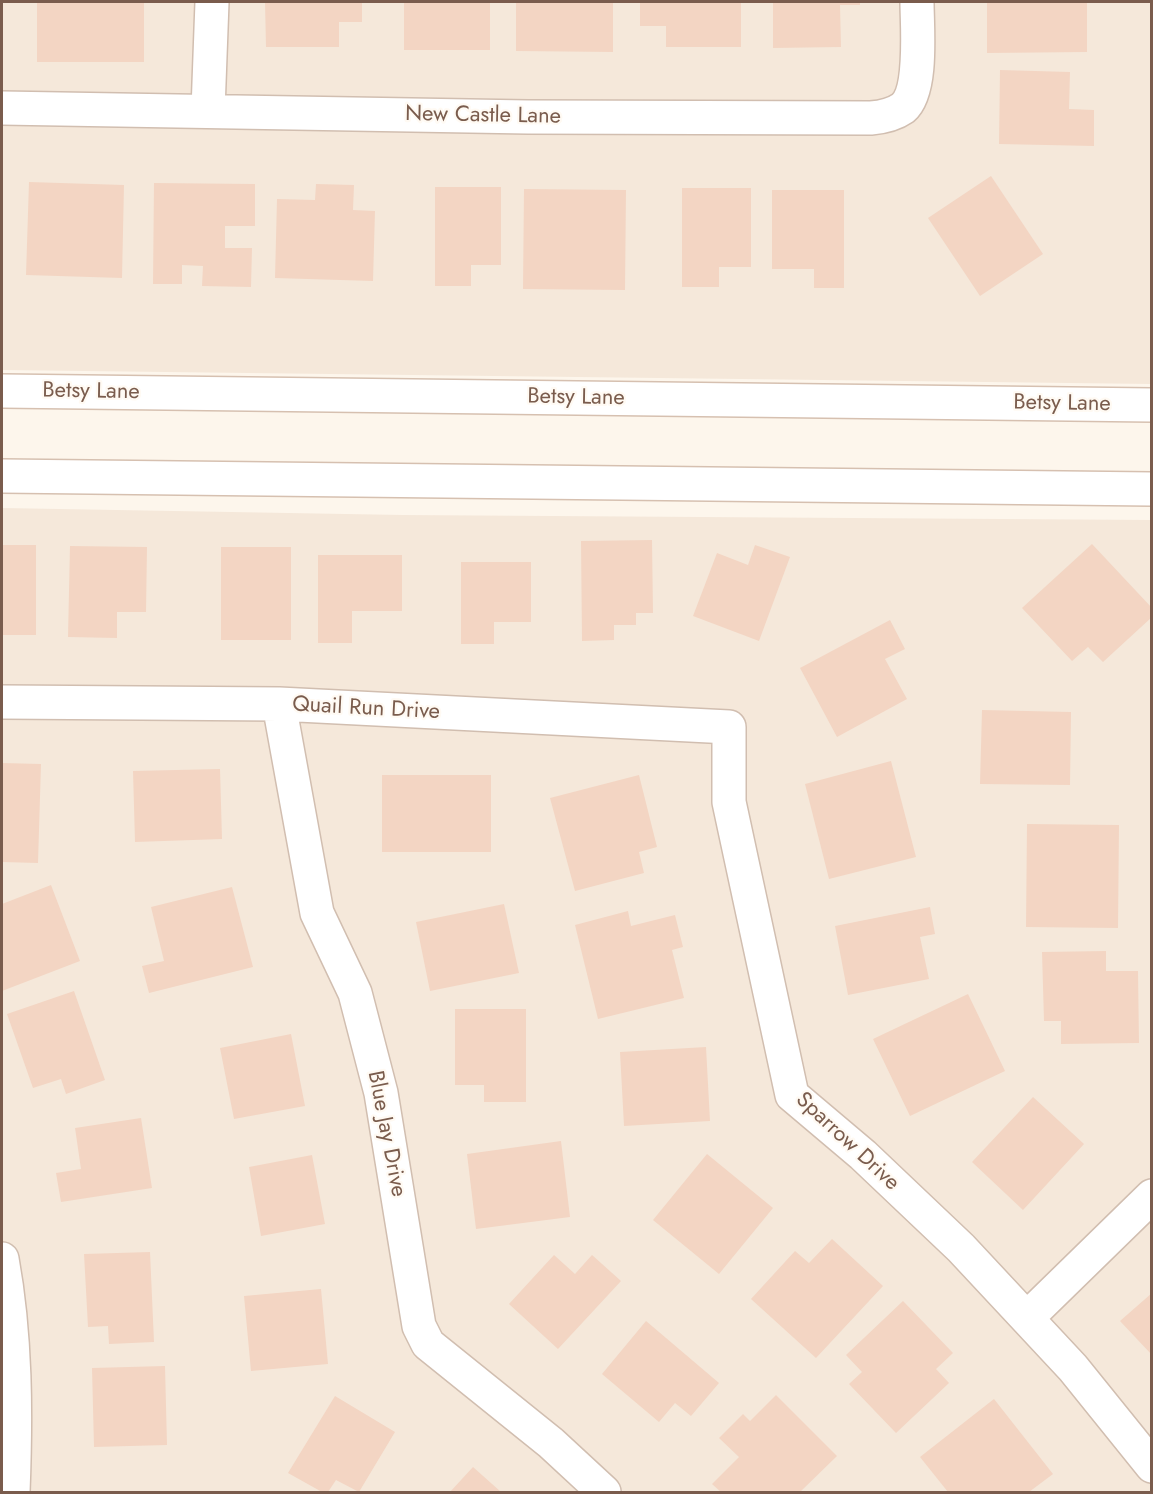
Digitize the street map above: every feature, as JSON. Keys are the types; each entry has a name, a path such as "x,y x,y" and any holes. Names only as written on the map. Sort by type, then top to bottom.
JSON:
{"street":[{"path":"208,110 212,2"},
{"name":"New Castle Lane","path":"2,108 528,117 862,119 888,116 904,107 913,90 917,2"},
{"name":"Betsy Lane","path":"2,391 1152,405"},
{"path":"2,476 1152,489"},
{"name":"Quail Run Drive","path":"2,702 279,704 729,727"},
{"name":"Blue Jay Drive","path":"279,704 317,913 355,993 381,1093 419,1326 428,1344 551,1443 604,1492"},
{"name":"Sparrow Drive","path":"729,727 729,802 792,1095 961,1248 1073,1368 1152,1467"},
{"path":"1027,1318 1152,1196"},
{"path":"2,1259 11,1329 14,1392 14,1492"}],"shaded area":[{"path":"2,2 1151,2 1151,384 2,370"},
{"path":"2,508 403,515 1151,520 1151,1492 2,1492"}],"building":[{"path":"37,2 144,2 144,62 37,62"},
{"path":"265,2 362,2 362,22 339,22 339,47 266,47"},
{"path":"404,2 490,2 490,50 404,50"},
{"path":"516,2 613,2 613,52 516,51"},
{"path":"640,2 741,2 741,47 666,47 666,26 640,26"},
{"path":"773,2 860,2 860,5 840,5 841,47 773,48"},
{"path":"987,2 1087,2 1087,52 987,53"},
{"path":"1000,70 1070,72 1069,109 1094,110 1094,146 999,144"},
{"path":"991,176 1043,254 980,296 928,218"},
{"path":"29,182 124,185 122,278 26,275"},
{"path":"154,183 255,184 255,226 225,226 225,248 252,248 251,287 202,286 203,266 182,265 182,284 153,284"},
{"path":"316,184 354,185 353,210 375,211 373,281 275,278 277,199 315,200"},
{"path":"435,187 501,187 501,265 471,265 471,286 435,286"},
{"path":"682,188 751,188 751,267 719,267 719,287 682,287"},
{"path":"524,189 626,190 625,290 523,289"},
{"path":"772,190 844,190 844,288 814,288 814,269 772,269"},
{"path":"652,540 653,613 636,613 636,625 614,625 614,640 582,641 581,541"},
{"path":"1092,544 1152,608 1152,617 1103,662 1088,647 1072,661 1022,608"},
{"path":"2,545 36,545 36,635 2,635"},
{"path":"755,545 790,557 759,641 693,616 717,553 748,565"},
{"path":"70,546 147,547 146,612 117,612 117,638 68,637"},
{"path":"221,547 291,547 291,640 221,640"},
{"path":"318,555 402,555 402,611 352,611 352,643 318,643"},
{"path":"461,562 531,562 531,622 494,622 494,644 461,644"},
{"path":"890,620 905,649 885,659 907,699 837,737 800,668"},
{"path":"982,710 1071,712 1070,785 980,784"},
{"path":"891,761 916,857 829,879 805,784"},
{"path":"2,763 41,764 38,863 2,862"},
{"path":"220,769 222,839 135,842 133,771"},
{"path":"382,775 491,775 491,852 382,852"},
{"path":"639,775 657,847 639,852 644,873 575,891 550,798"},
{"path":"1027,824 1119,825 1118,928 1026,927"},
{"path":"51,885 80,961 2,991 2,904"},
{"path":"232,887 253,967 149,993 142,966 164,961 151,907"},
{"path":"504,904 519,973 430,991 416,922"},
{"path":"930,907 935,934 920,937 929,979 848,995 835,926"},
{"path":"628,911 631,926 675,915 683,947 672,950 684,998 598,1019 575,925"},
{"path":"1106,951 1106,971 1138,971 1139,1043 1061,1044 1061,1021 1044,1021 1042,952"},
{"path":"74,991 105,1080 66,1094 61,1079 33,1088 7,1014"},
{"path":"968,994 1005,1071 910,1116 873,1039"},
{"path":"455,1009 526,1009 526,1102 484,1102 484,1085 455,1085"},
{"path":"291,1034 305,1106 234,1119 220,1048"},
{"path":"706,1047 710,1121 624,1126 620,1052"},
{"path":"1033,1097 1084,1144 1023,1210 972,1162"},
{"path":"141,1118 152,1188 61,1202 56,1173 81,1169 75,1128"},
{"path":"561,1141 570,1217 476,1229 467,1154"},
{"path":"707,1154 773,1208 719,1274 653,1220"},
{"path":"312,1155 325,1224 261,1236 249,1167"},
{"path":"832,1239 883,1286 816,1358 751,1299 795,1251 809,1263"},
{"path":"150,1252 154,1342 109,1344 108,1326 88,1327 84,1254"},
{"path":"554,1255 575,1274 592,1255 621,1281 558,1349 509,1304"},
{"path":"321,1289 328,1364 251,1371 244,1296"},
{"path":"1152,1293 1152,1355 1120,1321"},
{"path":"903,1301 953,1353 936,1369 949,1383 896,1433 849,1384 862,1372 846,1355"},
{"path":"646,1321 719,1383 691,1416 675,1403 659,1422 602,1374"},
{"path":"165,1366 167,1445 94,1447 92,1368"},
{"path":"776,1395 837,1456 800,1492 721,1492 712,1484 739,1457 719,1438 743,1414 750,1421"},
{"path":"335,1396 395,1432 359,1492 336,1480 328,1492 322,1492 288,1473"},
{"path":"994,1399 1053,1474 1029,1492 948,1492 920,1457"},
{"path":"473,1467 501,1492 450,1492"}]}
